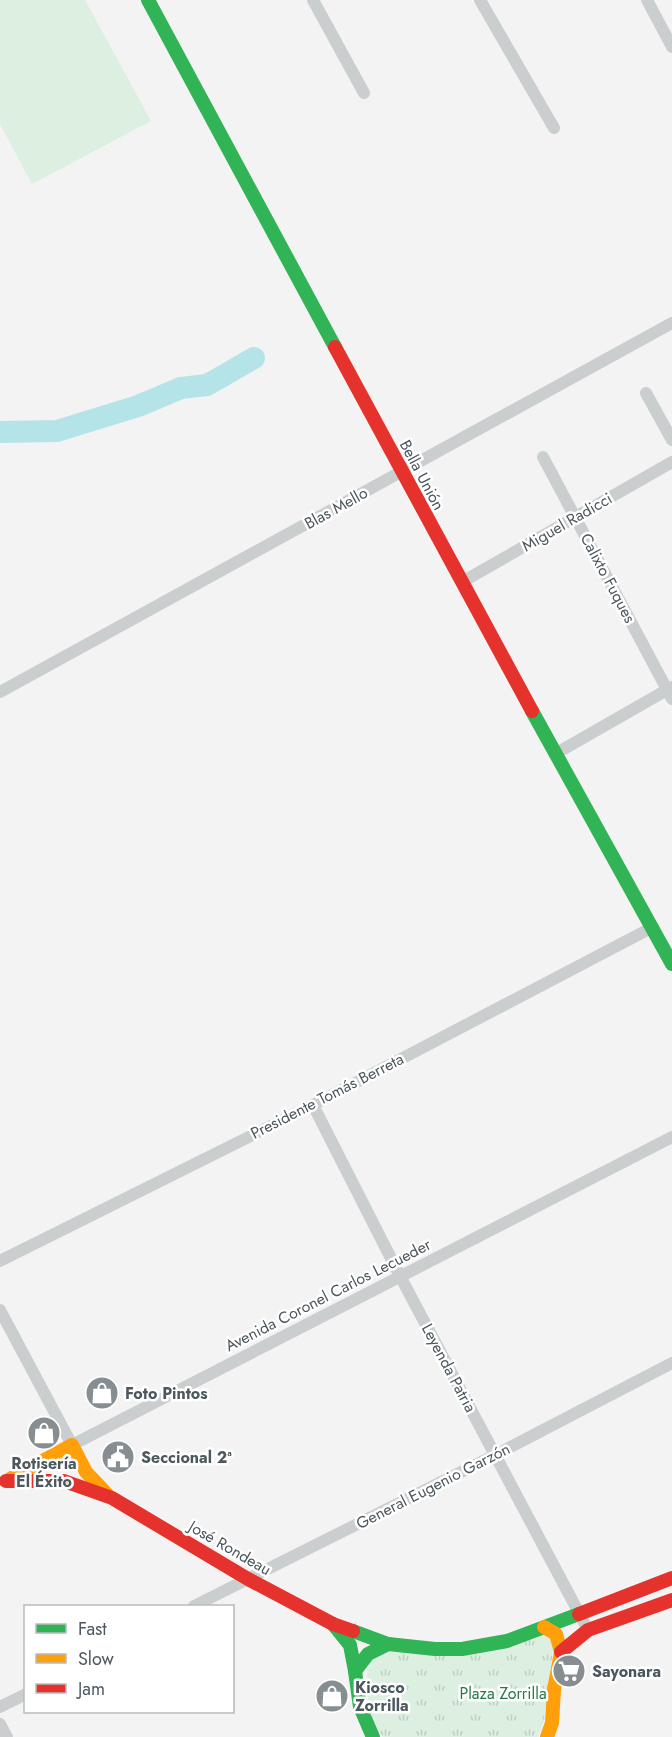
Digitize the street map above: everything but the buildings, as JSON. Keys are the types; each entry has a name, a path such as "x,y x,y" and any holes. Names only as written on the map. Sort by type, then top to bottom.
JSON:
{"main road":[{"name":"Bella Unión","path":"148,0 555,754 672,964"},
{"name":"Avenida Coronel Carlos Lecueder","path":"3,1483 72,1445"},
{"name":"José Rondeau","path":"72,1445 94,1483 112,1498 248,1579 333,1624 388,1644 435,1649 462,1649 507,1641 672,1578"},
{"name":"José Rondeau","path":"3,1483 64,1481 112,1498"},
{"path":"561,1653 588,1630 672,1600"},
{"name":"José Rondeau","path":"333,1624 350,1645 360,1707 372,1737"},
{"path":"544,1627 556,1635 561,1653 554,1690 552,1723 547,1737"},
{"path":"355,1671 365,1656 374,1649 388,1644"}],"street":[{"path":"313,0 363,93"},
{"path":"480,0 554,128"},
{"path":"647,0 672,47"},
{"name":"Blas Mello","path":"0,692 672,323"},
{"path":"646,393 672,440"},
{"name":"Calixto Fuques","path":"543,457 670,692"},
{"name":"Miguel Radicci","path":"462,582 672,462"},
{"path":"555,754 670,692"},
{"name":"Presidente Tomás Berreta","path":"0,1261 313,1104 653,927"},
{"name":"Leyenda Patria","path":"313,1104 400,1276 588,1630"},
{"name":"Avenida Coronel Carlos Lecueder","path":"72,1445 672,1137"},
{"path":"0,1310 72,1445"},
{"name":"General Eugenio Garzón","path":"196,1605 672,1363"},
{"path":"0,1707 24,1695"},
{"path":"0,1724 7,1737"}],"green space":[{"path":"0,0 85,0 151,121 32,184 0,124"},
{"name":"Plaza Zorrilla","path":"543,1633 554,1642 544,1721 538,1737 383,1737 378,1730 368,1700 367,1679 370,1661 383,1653"}],"waterway":[{"path":"0,432 57,431 138,406 181,388 207,385 254,358"}],"traffic: fast":[{"path":"148,0 335,347"},
{"path":"532,711 672,964"},
{"path":"353,1631 388,1644 435,1649 462,1649 507,1641 579,1614"},
{"path":"333,1624 350,1645 355,1671"},
{"path":"373,1737 360,1707 355,1671 368,1654 388,1644"}],"traffic: slow":[{"path":"10,1479 72,1445 86,1472 107,1494"},
{"path":"544,1627 556,1634 561,1652 554,1690 552,1723 547,1737"}],"traffic: jam":[{"path":"335,347 532,711"},
{"path":"6,1481 64,1481 112,1498 248,1579 333,1624 353,1631"},
{"path":"579,1614 672,1578"},
{"path":"561,1652 588,1630 672,1600"}],"place":[{"name":"Foto Pintos","path":"102,1393"},
{"name":"Rotisería El Éxito","path":"44,1433"},
{"name":"Seccional 2ª","path":"118,1457"},
{"name":"Sayonara","path":"569,1671"},
{"name":"Kiosco Zorrilla","path":"332,1696"}]}
